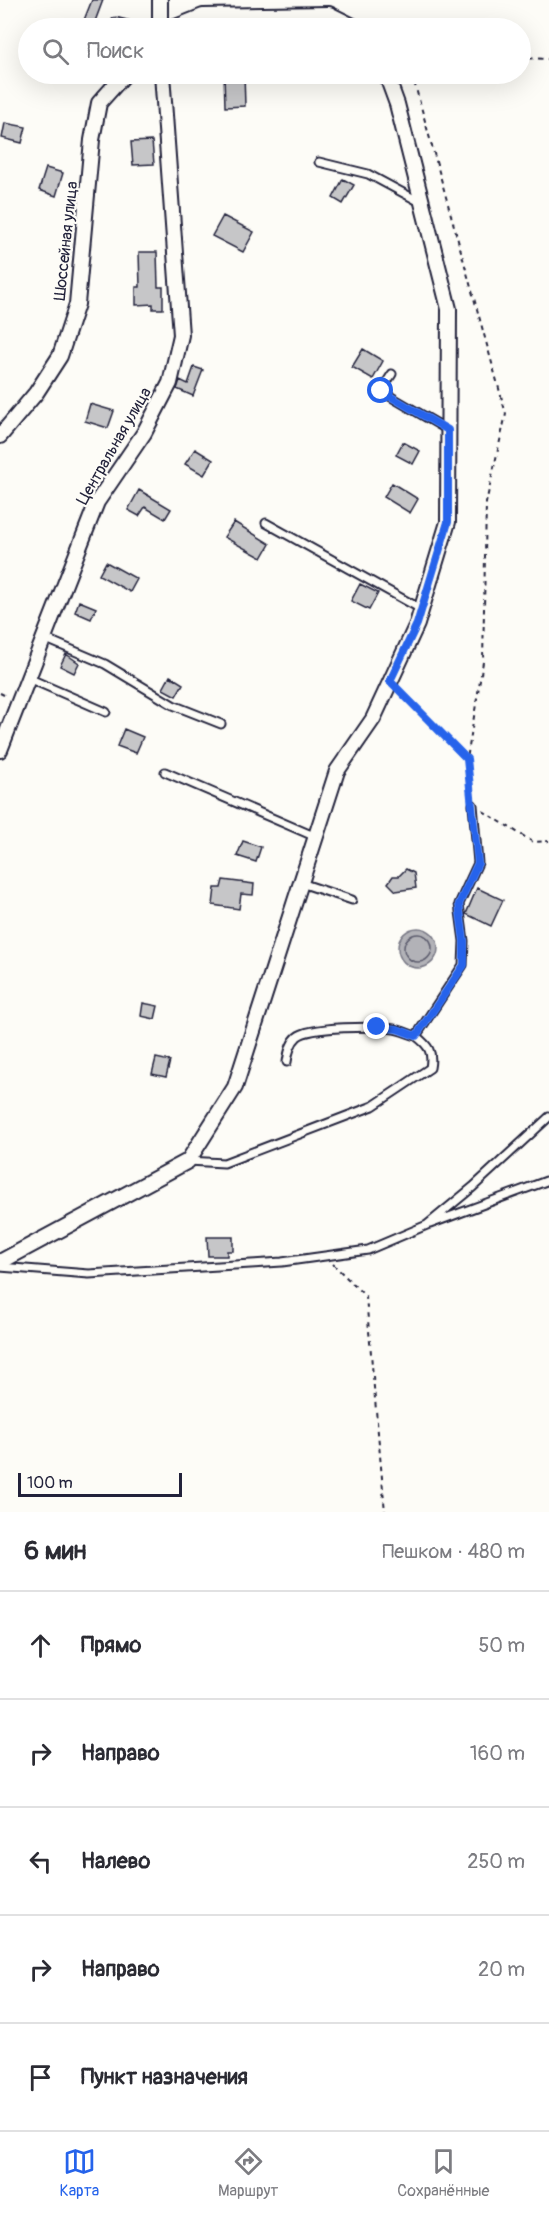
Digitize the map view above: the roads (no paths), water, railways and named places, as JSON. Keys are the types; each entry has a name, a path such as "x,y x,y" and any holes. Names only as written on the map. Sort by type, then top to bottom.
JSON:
{"street":[{"path":"160,0 160,18"},
{"path":"198,18 203,16 329,14 337,18"},
{"name":"Шоссейная улица","path":"0,436 36,393 63,345 77,304 92,140 99,103 116,84"},
{"name":"Центральная улица","path":"0,750 97,502 144,433 170,383 181,334 163,84"},
{"path":"0,1262 188,1161 235,1087 338,771 373,719 421,609 448,522 449,309 397,104 390,84"}],"lane":[{"path":"319,162 368,174 422,203"},
{"path":"392,374 381,391 448,430"},
{"path":"266,524 421,609"},
{"path":"44,638 105,664 173,705 221,724"},
{"path":"28,678 106,712"},
{"path":"165,772 316,837"},
{"path":"416,1036 464,965 464,941 459,904 478,863 473,805"},
{"path":"301,883 352,900"},
{"path":"188,1161 224,1163 373,1106 430,1068 432,1057 429,1046 416,1036 397,1029 377,1027 309,1032 297,1037 288,1052 287,1062"},
{"path":"427,1225 473,1187 549,1117"},
{"path":"0,1267 89,1274 282,1262 368,1250 427,1225 549,1180"}],"water":[{"path":"418,928 426,929 432,934 437,940 437,956 432,962 426,967 418,968 410,967 404,962 399,956 398,948 399,940 404,934 410,929"}]}
